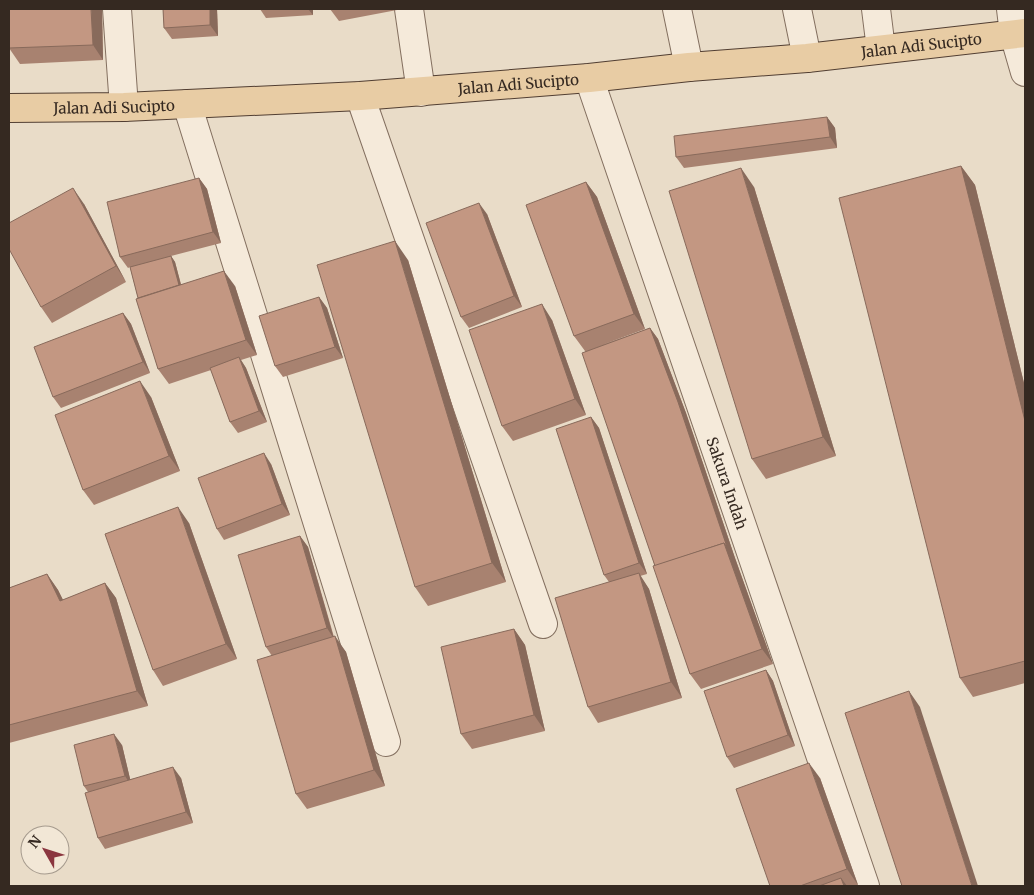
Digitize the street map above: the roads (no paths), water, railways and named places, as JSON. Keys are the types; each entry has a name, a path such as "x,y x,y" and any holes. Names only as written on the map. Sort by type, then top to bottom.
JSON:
{"main road":[{"name":"Jalan Adi Sucipto","path":"9,108 124,107 421,92 807,58 881,48 1017,25"}],"street":[{"path":"117,9 124,107"},
{"path":"409,9 421,92"},
{"path":"677,9 688,67"},
{"path":"797,9 807,58"},
{"path":"876,9 881,48"},
{"path":"1017,25 1025,72"},
{"name":"Sakura Indah","path":"589,78 865,886"},
{"path":"360,96 543,624"},
{"path":"187,104 386,742"}]}
